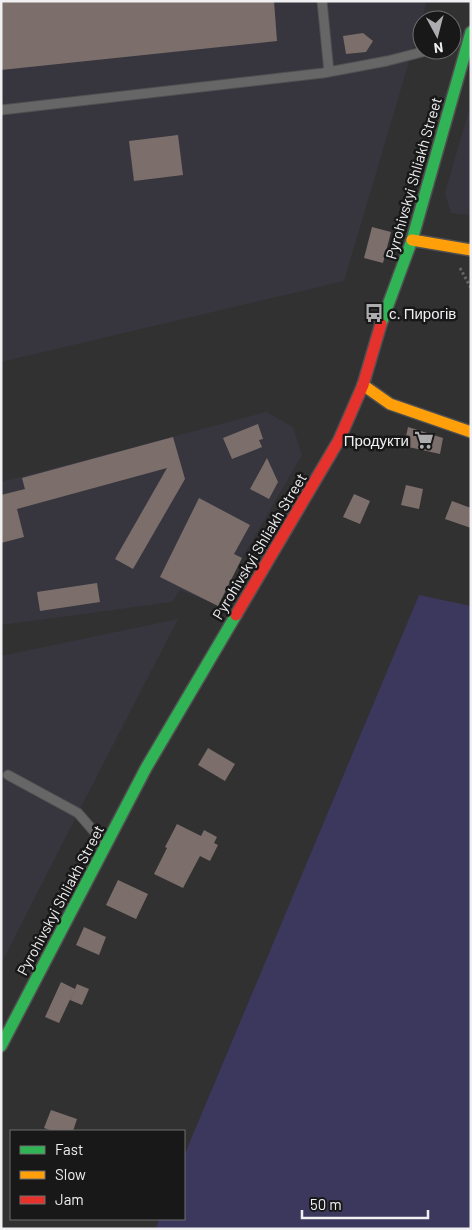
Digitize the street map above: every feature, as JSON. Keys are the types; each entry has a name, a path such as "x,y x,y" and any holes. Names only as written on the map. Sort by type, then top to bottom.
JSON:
{"street":[{"name":"Pyrohivskyi Shliakh Street","path":"3,1038 146,768 339,440 363,385 377,336 412,240 467,38"},
{"path":"412,240 471,250"},
{"path":"363,385 390,404 471,432"}],"lane":[{"path":"322,1 329,72"},
{"path":"1,110 329,72 412,55"},
{"path":"8,775 78,813 106,845"}],"shaded area":[{"path":"1,1 427,1 424,10 412,10 412,52 344,281 1,362"},
{"path":"471,103 471,215 451,213 445,193"},
{"path":"266,412 293,427 302,455 242,558 218,605 180,590 172,602 1,625 1,482"},
{"path":"419,595 471,606 471,1229 156,1229 159,1220 185,1220 185,1154"},
{"path":"178,619 78,813 1,964 1,656"}],"building":[{"path":"1,1 274,1 277,41 1,70"},
{"path":"363,33 373,41 366,52 346,54 343,36"},
{"path":"178,135 183,175 134,181 129,141"},
{"path":"372,227 391,232 383,263 364,258"},
{"path":"258,424 263,439 259,440 262,447 232,459 223,438"},
{"name":"Продукти","path":"408,427 443,438 440,454 404,446"},
{"path":"173,437 185,479 133,569 115,559 167,468 17,509 24,537 1,543 1,495 25,489 22,478"},
{"path":"267,458 278,482 269,499 250,489"},
{"path":"406,485 423,489 419,509 401,505"},
{"path":"354,494 370,501 360,524 343,517"},
{"path":"199,498 250,525 234,554 242,558 218,606 160,577"},
{"path":"452,501 471,508 471,528 445,519"},
{"path":"97,583 100,602 40,611 37,592"},
{"path":"208,748 235,764 225,781 198,765"},
{"path":"177,824 201,836 204,830 217,837 214,843 218,845 210,861 200,856 183,888 154,874"},
{"path":"118,880 148,894 136,919 106,905"},
{"path":"84,927 106,937 99,955 76,945"},
{"path":"61,982 75,989 59,1023 45,1017"},
{"path":"77,984 89,989 82,1005 70,1000"},
{"path":"51,1110 77,1119 73,1130 50,1130 44,1128"}],"traffic: fast":[{"path":"381,324 412,240 471,32"},
{"path":"1,1046 146,768 236,615"}],"traffic: slow":[{"path":"412,240 471,250"},
{"path":"363,385 390,404 471,432"}],"traffic: jam":[{"path":"236,615 339,440 363,385 381,324"}],"place":[{"name":"с. Пирогів","path":"374,313"},
{"name":"Продукти","path":"424,440"}]}
